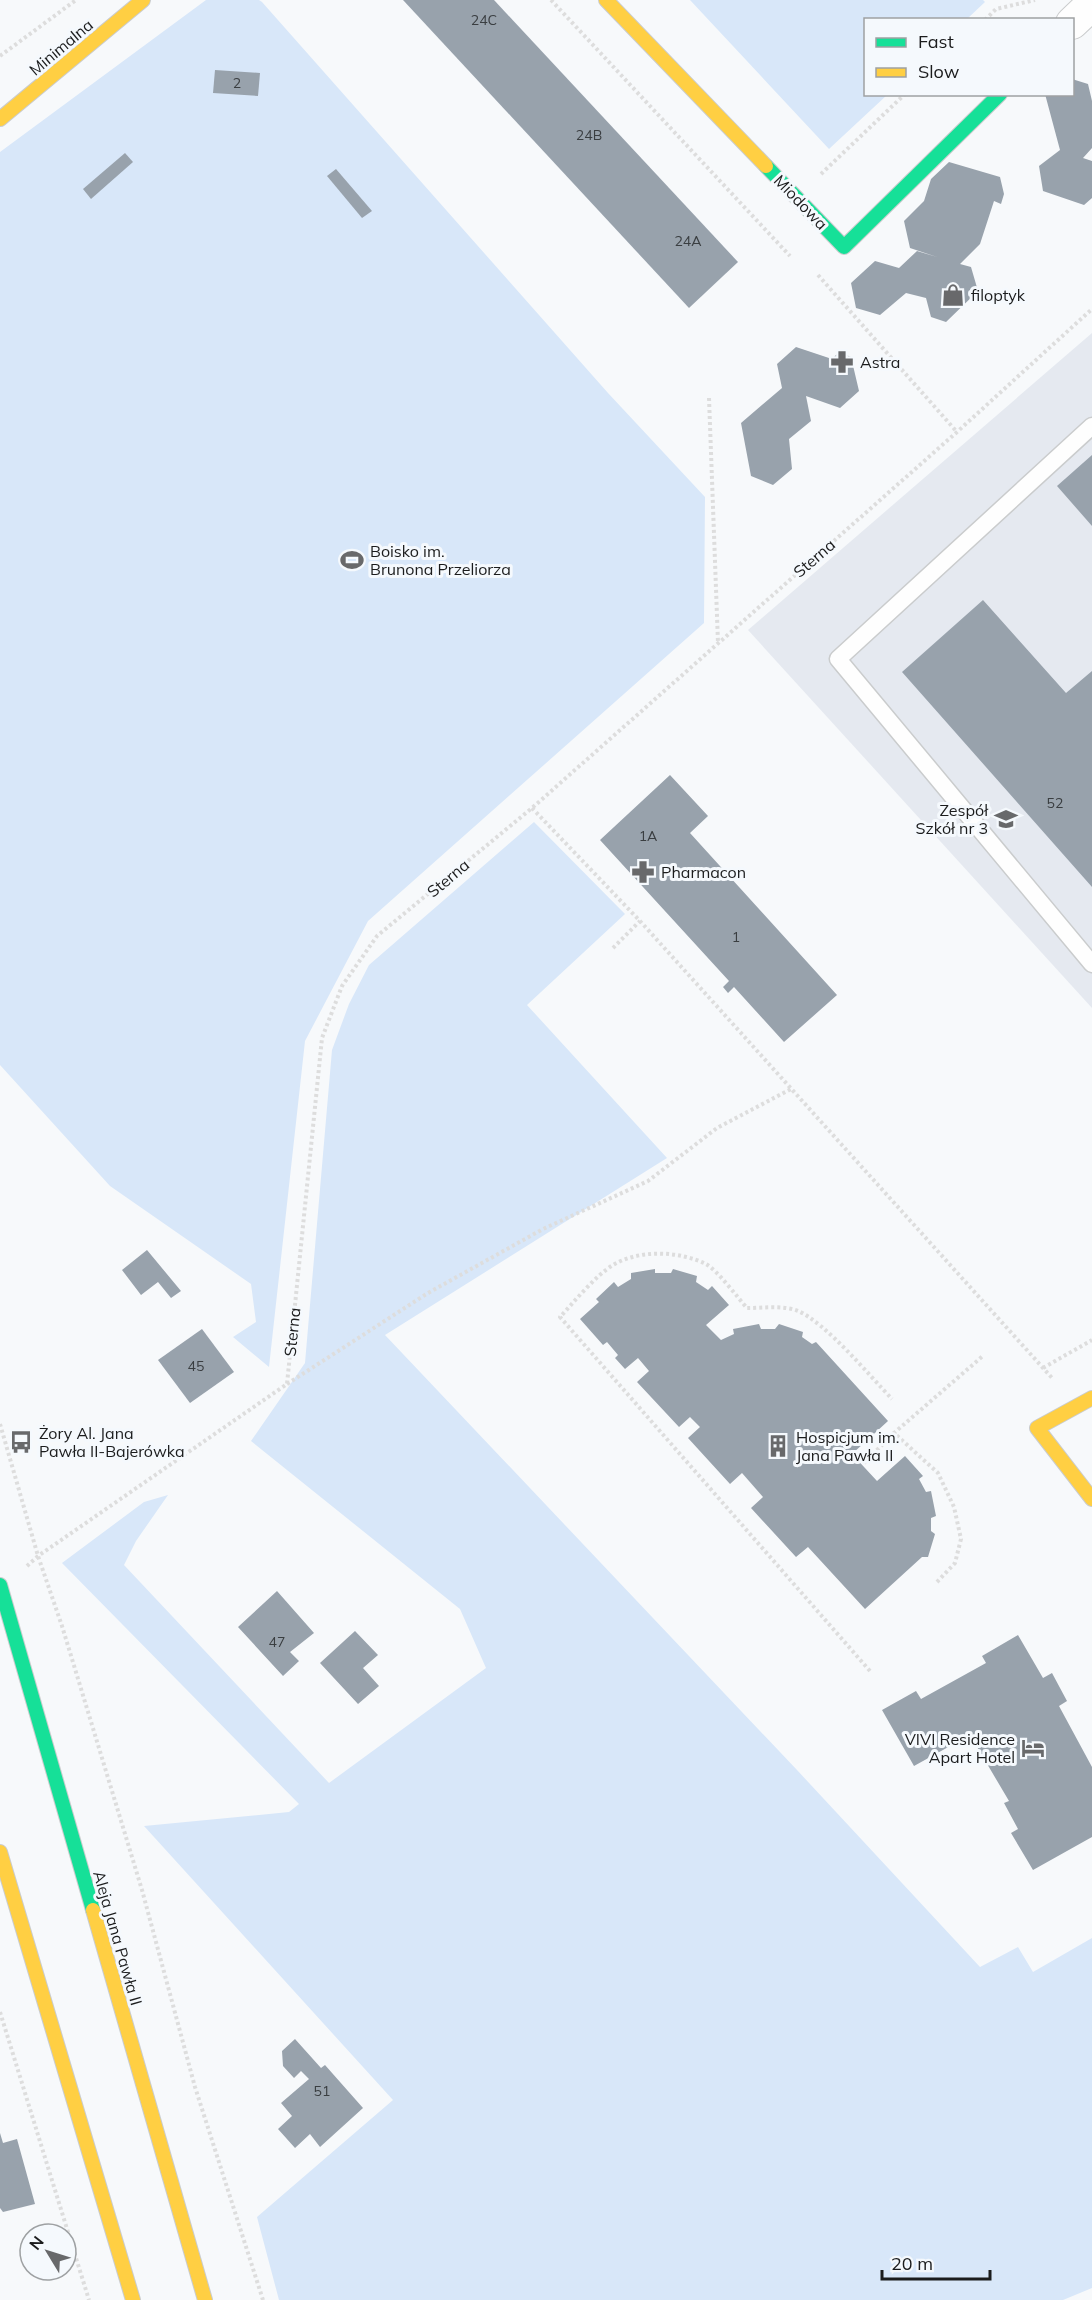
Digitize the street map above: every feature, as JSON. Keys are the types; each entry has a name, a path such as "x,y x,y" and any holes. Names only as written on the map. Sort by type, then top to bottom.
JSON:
{"street":[{"name":"Minimalna","path":"0,119 143,0"},
{"name":"Miodowa","path":"606,0 844,248 998,96"},
{"path":"1074,21 1092,4"},
{"path":"1092,1398 1037,1428 1092,1499"},
{"name":"Aleja Jana Pawła II","path":"0,1585 205,2300"},
{"path":"0,1852 133,2300"}],"lane":[{"path":"1092,426 838,658 1092,964"}],"path":[{"path":"0,56 76,0"},
{"path":"550,0 790,256"},
{"path":"987,18 996,9 1035,0"},
{"path":"796,198 903,96"},
{"path":"818,276 957,432"},
{"name":"Sterna","path":"287,1384 322,1038 342,986 378,936 532,808 957,432 1092,309"},
{"path":"709,398 718,643"},
{"path":"532,808 640,921 1078,1407"},
{"path":"613,948 640,921"},
{"path":"38,1556 287,1384 428,1293 543,1229 648,1181 717,1128 791,1089"},
{"path":"870,1671 560,1317 579,1295 613,1265 642,1255 675,1254 708,1265 747,1308 797,1311 821,1326 892,1399"},
{"path":"1043,1368 1092,1340"},
{"path":"864,1463 894,1433 984,1355"},
{"path":"0,1424 38,1556 62,1626 142,1890 195,2087 263,2300"},
{"path":"894,1433 938,1473 954,1508 961,1539 955,1563 937,1581"},
{"path":"0,2012 89,2300"}],"shaded area":[{"name":"Boisko im. Brunona Przeliorza","path":"206,0 259,0 262,2 608,393 705,497 704,623 368,921 305,1041 269,1367 233,1337 256,1322 251,1284 110,1186 0,1065 0,152"},
{"path":"690,0 983,0 985,2 968,18 864,18 864,96 886,96 829,149"},
{"name":"Zespół Szkół nr 3","path":"1092,333 1092,1008 748,630"},
{"path":"534,822 625,914 527,1005 667,1158 385,1335 980,1967 1018,1947 1033,1972 1092,1938 1092,2288 1063,2300 279,2300 257,2217 393,2100 144,1826 289,1812 299,1804 62,1563 144,1502 168,1495 136,1541 124,1565 329,1783 486,1668 460,1609 251,1441 305,1363 332,1050 349,1004 369,965"}],"building":[{"path":"403,0 494,0 738,262 689,308"},
{"path":"215,70 260,73 258,96 213,93"},
{"path":"1074,80 1088,84 1092,101 1092,148 1083,158 1092,161 1092,198 1084,205 1043,191 1039,166 1060,150 1046,96 1074,96"},
{"path":"125,153 133,162 91,199 83,189"},
{"path":"949,162 1000,177 1004,194 1001,204 994,201 980,244 960,264 971,267 978,291 946,322 931,317 926,298 906,293 880,315 856,308 851,283 875,261 899,268 917,251 937,257 910,248 904,221 924,201 931,179"},
{"path":"336,169 372,211 362,218 327,176"},
{"path":"796,347 832,359 839,352 851,357 859,391 840,408 806,396 811,421 789,439 792,469 773,485 751,476 741,423 782,388 777,364"},
{"path":"1092,455 1092,526 1057,486"},
{"path":"983,600 1066,693 1092,671 1092,887 902,672"},
{"path":"670,775 708,816 690,833 837,995 784,1042 734,987 728,993 723,987 729,981 600,840"},
{"path":"147,1250 181,1291 171,1298 158,1282 141,1295 122,1270"},
{"name":"Hospicjum im. Jana Pawła II","path":"655,1269 655,1273 671,1273 673,1269 697,1276 696,1282 708,1290 712,1286 729,1305 706,1325 721,1340 734,1334 733,1329 759,1324 761,1329 775,1329 779,1324 803,1332 802,1337 812,1344 816,1342 888,1421 852,1454 877,1481 905,1456 923,1476 919,1479 926,1492 931,1491 936,1516 931,1518 931,1531 935,1534 928,1557 922,1557 865,1609 808,1547 796,1557 751,1508 763,1497 742,1473 730,1484 688,1438 700,1427 690,1417 679,1427 637,1382 649,1371 638,1358 625,1369 615,1358 618,1355 607,1342 603,1345 580,1319 599,1302 596,1299 614,1282 618,1287 631,1279 631,1273"},
{"path":"202,1329 234,1372 190,1403 158,1360"},
{"path":"277,1591 314,1633 290,1652 299,1661 283,1676 238,1627"},
{"path":"355,1631 378,1655 363,1668 379,1686 358,1704 320,1663"},
{"path":"1018,1635 1043,1678 1052,1673 1067,1701 1059,1706 1092,1767 1092,1837 1033,1870 1011,1833 1018,1829 1004,1803 1009,1801 970,1735 914,1766 882,1710 916,1691 921,1699 986,1663 982,1656"},
{"path":"295,2039 321,2068 325,2065 363,2108 320,2147 310,2134 295,2148 278,2129 292,2116 281,2103 309,2079 301,2071 294,2078 283,2066 282,2051"},
{"path":"0,2133 3,2143 17,2139 35,2204 3,2212 0,2208"}],"traffic: fast":[{"path":"766,166 844,247 998,96"},
{"path":"0,1585 93,1910"}],"traffic: slow":[{"path":"0,119 143,0"},
{"path":"606,0 766,166"},
{"path":"1092,1398 1037,1428 1092,1499"},
{"path":"0,1852 133,2300"},
{"path":"93,1910 205,2300"}],"place":[{"name":"filoptyk","path":"953,295"},
{"name":"Astra","path":"842,362"},
{"name":"Boisko im. Brunona Przeliorza","path":"352,560"},
{"name":"Zespół Szkół nr 3","path":"1006,819"},
{"name":"Pharmacon","path":"643,872"},
{"name":"Żory Al. Jana Pawła II-Bajerówka","path":"21,1442"},
{"name":"Hospicjum im. Jana Pawła II","path":"778,1446"},
{"name":"VIVI Residence Apart Hotel","path":"1033,1748"}]}
